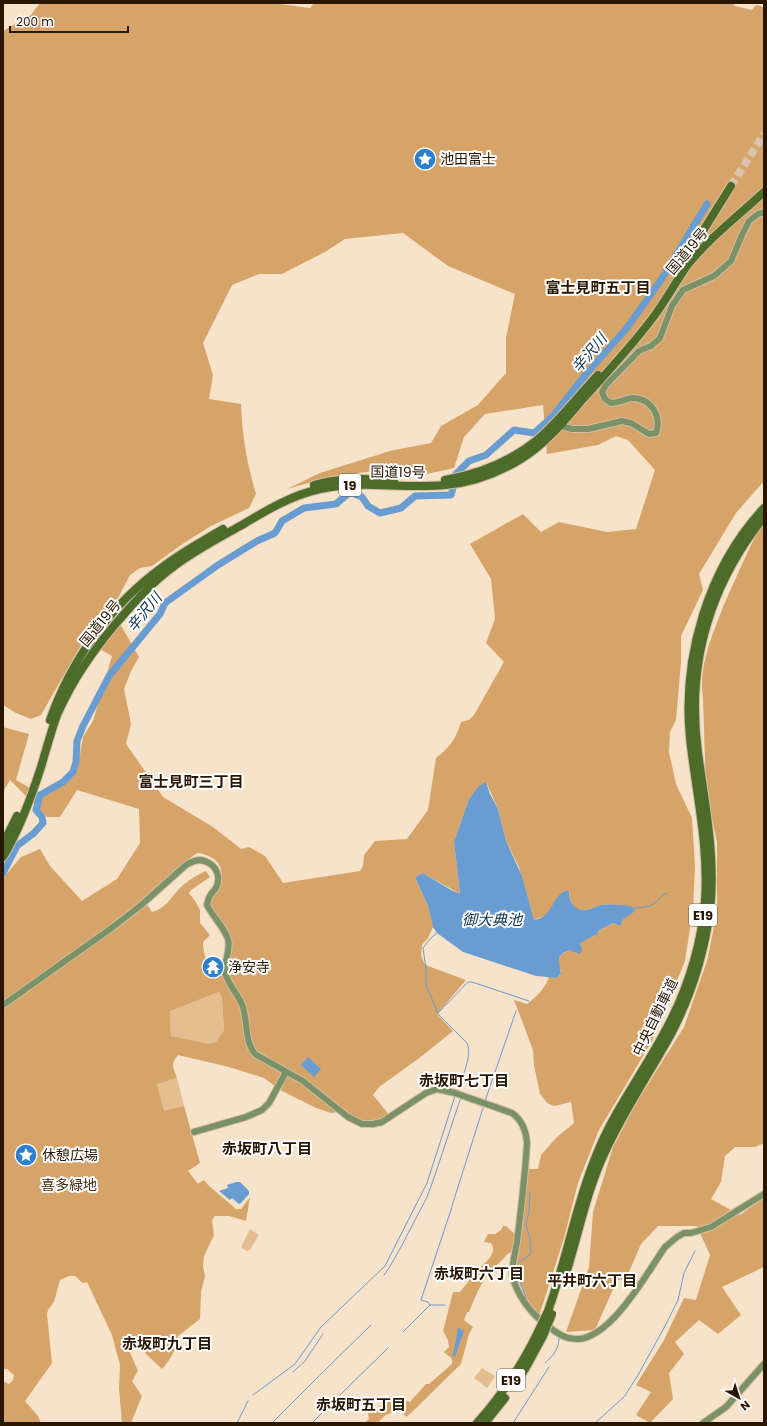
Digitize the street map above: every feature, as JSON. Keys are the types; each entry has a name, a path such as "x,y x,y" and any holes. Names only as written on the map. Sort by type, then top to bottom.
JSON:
{"highway":[{"name":"国道19号","path":"3,857 28,806 57,716 77,675 118,620 148,588 171,568 265,511 308,492 339,486 444,486 463,483 483,477 522,458 540,445 643,322 731,186"},
{"name":"国道19号","path":"3,844 23,803 54,709 76,663 95,635 123,601 141,584 164,566 231,525 267,504 296,491 320,483 338,480 362,478 417,482 462,477 482,472 519,452 557,424 628,349 656,313 687,267 704,247 764,192"},
{"name":"中央自動車道","path":"550,1313 586,1184 598,1151 621,1107 664,1034 690,974 703,912 706,874 703,832 690,737 690,689 694,653 697,636 706,606 722,569 747,529 764,508"},
{"name":"中央自動車道","path":"485,1423 503,1402 522,1374 541,1334 572,1257 591,1186 601,1159 626,1110 671,1034 692,986 702,954 710,909 712,871 708,819 696,729 695,694 697,670 703,636 719,589 740,550 764,516"},
{"name":"中央自動車道","path":"478,1423 506,1388 541,1334"}],"street":[{"path":"557,424 572,430 588,429 622,421 631,423 649,434 656,433 658,427 656,415 653,408 649,404 640,399 631,398 611,403 605,399 602,392 606,385 639,351 652,346 660,338 670,315 672,306 683,290 714,276 731,261 749,221 758,214 764,212"},
{"path":"3,1004 113,927 140,906 186,865 193,861 202,860 209,863 216,869 218,878 216,888 210,896 207,905 225,932 228,940 225,970 226,976 242,1003 250,1049 255,1054 304,1081 348,1117 366,1125 382,1122 431,1090 440,1089 456,1093 512,1113 518,1118 525,1129 527,1153 517,1241 511,1274 521,1299 532,1314 551,1329 565,1337 576,1339 587,1338 605,1327 618,1314 670,1242 684,1233 691,1233 711,1227 764,1194"},
{"path":"194,1132 246,1117 262,1110 269,1103 286,1072"},
{"path":"703,1423 726,1407 764,1364"}],"shaded area":[{"path":"219,992 222,998 224,1030 216,1042 209,1044 171,1037 170,1011"},
{"path":"177,1078 184,1106 164,1112 157,1084"},
{"path":"250,1229 259,1235 250,1250 247,1251 241,1247"},
{"path":"482,1368 495,1376 487,1388 474,1378"}],"green space":[{"name":"喜多緑地","path":"40,3 273,3 310,8 314,3 732,3 735,6 752,10 756,5 764,7 764,481 736,513 699,574 703,590 681,636 681,662 676,720 670,732 669,752 676,784 692,818 695,866 693,909 685,961 652,1041 599,1130 578,1183 564,1238 539,1316 526,1299 516,1273 527,1169 538,1169 541,1155 557,1137 574,1123 571,1102 554,1106 547,1103 540,1094 534,1065 533,1050 514,1000 527,1004 544,988 549,976 557,978 559,976 561,971 559,960 563,954 581,946 580,943 585,939 595,936 599,931 606,927 615,923 619,926 621,925 622,905 600,905 590,909 580,910 571,903 569,890 547,915 534,920 519,867 506,841 498,809 486,782 469,799 454,842 460,894 423,873 415,877 428,906 433,927 428,938 422,945 421,955 424,963 428,966 466,980 437,1014 453,1031 418,1059 379,1087 373,1095 390,1116 377,1121 366,1122 355,1118 344,1111 331,1113 316,1108 282,1091 264,1078 229,1067 178,1055 173,1064 173,1069 177,1078 157,1084 164,1111 184,1106 200,1163 188,1171 198,1184 204,1180 236,1209 241,1209 250,1197 246,1221 229,1216 215,1216 212,1220 214,1235 204,1256 203,1266 205,1276 201,1292 200,1319 178,1336 174,1350 162,1369 146,1354 137,1342 129,1350 138,1371 132,1381 142,1396 131,1423 122,1423 119,1388 120,1365 112,1335 87,1282 83,1283 75,1276 69,1276 60,1280 54,1302 47,1314 52,1363 25,1401 38,1416 41,1423 3,1423 3,1381 9,1384 13,1380 14,1375 7,1369 3,1369 3,878 21,857 40,849 50,866 82,901 117,879 140,843 139,809 77,790 60,817 47,817 10,780 3,792 3,727 29,734 16,780 44,796 66,783 74,776 78,766 83,737 93,721 112,656 84,640 41,715 31,719 16,713 3,705 3,31 31,15","holes":["403,233 448,266 515,294 506,338 506,373 478,405 441,426 431,443 390,451 320,473 287,489 334,476 382,470 422,475 454,468 464,437 485,414 543,405 547,454 598,445 616,436 628,440 655,470 636,529 607,532 559,522 541,532 523,514 470,544 491,579 495,619 486,643 504,662 474,715 469,720 461,722 457,734 452,742 436,758 428,810 407,839 375,841 364,855 363,866 360,871 283,883 265,856 249,847 241,849 213,827 163,797 126,744 131,724 124,689 131,671 139,657 111,608 130,575 140,568 152,566 211,526 249,508 256,494 250,472 242,427 241,404 209,399 213,375 203,343 232,285 259,274 282,274 325,252 345,239","197,853 213,858 220,865 220,882 210,905 231,945 229,967 222,970 209,971 204,953 203,942 210,935 200,923 200,910 189,893 210,877 206,871 196,876 180,888 162,908 152,912 143,898","219,992 222,998 224,1030 216,1042 209,1044 171,1036 170,1011"]},
{"path":"764,519 764,1143 755,1147 735,1147 725,1156 721,1182 711,1199 740,1215 764,1198 764,1267 722,1287 741,1315 718,1334 699,1320 675,1342 684,1354 669,1373 673,1399 650,1423 636,1415 651,1392 636,1385 664,1340 684,1298 696,1300 710,1255 697,1226 658,1226 641,1244 626,1279 617,1280 595,1330 566,1332 589,1267 593,1212 613,1147 638,1100 684,1027 707,961 717,912 717,842 706,790 702,675 707,652 723,607"},
{"path":"503,1226 506,1226 515,1234 513,1252 509,1253 489,1273 469,1312 467,1312 464,1320 473,1327 469,1334 461,1364 406,1417 400,1409 386,1415 377,1423 364,1423 369,1419 368,1413 380,1406 389,1396 395,1396 396,1398 410,1402 426,1384 429,1384 452,1364 451,1358 444,1352 449,1347 448,1340 443,1331 453,1292 460,1292 471,1276 487,1261 493,1252 493,1248 491,1243 484,1242 488,1234 495,1234 501,1230"}],"water":[{"name":"御大典池","path":"486,782 490,794 498,809 506,841 522,876 534,920 541,918 546,914 559,896 563,892 569,890 572,903 581,910 590,909 600,905 613,905 631,906 635,911 622,920 621,925 619,926 615,923 603,928 597,933 598,935 580,943 582,950 580,954 569,950 565,952 559,960 561,973 557,978 536,976 463,952 437,933 433,927 428,906 415,877 423,873 460,894 454,842 469,799 479,786"},
{"path":"308,1057 321,1069 314,1077 301,1065"},
{"path":"240,1182 249,1191 249,1194 239,1204 232,1198 230,1200 219,1191 228,1188 227,1185"},
{"path":"458,1328 464,1331 455,1357 453,1356"}],"waterway":[{"name":"辛沢川","path":"456,474 469,461 486,455 514,430 534,433 553,416 587,373 626,329 661,280 707,204"},
{"name":"辛沢川","path":"3,873 17,846 34,833 43,823 42,817 36,810 40,795 63,782 73,772 76,762 77,741 83,726 109,676 160,614 165,603 218,565 257,541 275,533 282,521 304,508 336,504 350,492 362,497 368,506 380,513 401,508 415,496 451,495 453,488"},
{"path":"633,908 652,905 667,893"},
{"path":"438,932 423,948 426,969 426,984 438,1014 467,1043 469,1054 468,1061 457,1092"},
{"path":"438,1013 468,982 529,1001"},
{"path":"485,1101 516,1011"},
{"path":"253,1395 295,1364 321,1327 385,1266 427,1183 455,1096"},
{"path":"384,1275 401,1247 427,1197 460,1100 462,1099 484,1107"},
{"path":"452,1206 483,1108"},
{"path":"527,1300 516,1273 516,1264 531,1254 530,1239 526,1224 529,1212 530,1193"},
{"path":"430,1305 428,1302 421,1300 452,1207"},
{"path":"595,1423 624,1397 638,1375 678,1300 684,1273 695,1251"},
{"path":"403,1332 430,1305 445,1305"},
{"path":"534,1319 538,1323"},
{"path":"320,1375 371,1325"},
{"path":"545,1363 551,1358 559,1342 559,1338 549,1331"},
{"path":"305,1361 323,1334"},
{"path":"340,1395 388,1348"},
{"path":"293,1372 305,1361"},
{"path":"513,1423 549,1367"},
{"path":"272,1423 319,1376"},
{"path":"312,1423 339,1396"},
{"path":"237,1423 248,1401"}],"tunnel":[{"path":"731,186 764,134"}],"place":[{"name":"池田富士","path":"425,159"},
{"name":"浄安寺","path":"213,967"},
{"name":"休憩広場","path":"26,1155"}],"district":[{"name":"富士見町五丁目","path":"598,287"},
{"name":"富士見町三丁目","path":"191,781"},
{"name":"赤坂町七丁目","path":"464,1080"},
{"name":"赤坂町八丁目","path":"267,1148"},
{"name":"赤坂町六丁目","path":"479,1273"},
{"name":"平井町六丁目","path":"592,1280"},
{"name":"赤坂町九丁目","path":"167,1343"},
{"name":"赤坂町五丁目","path":"361,1404"}]}
